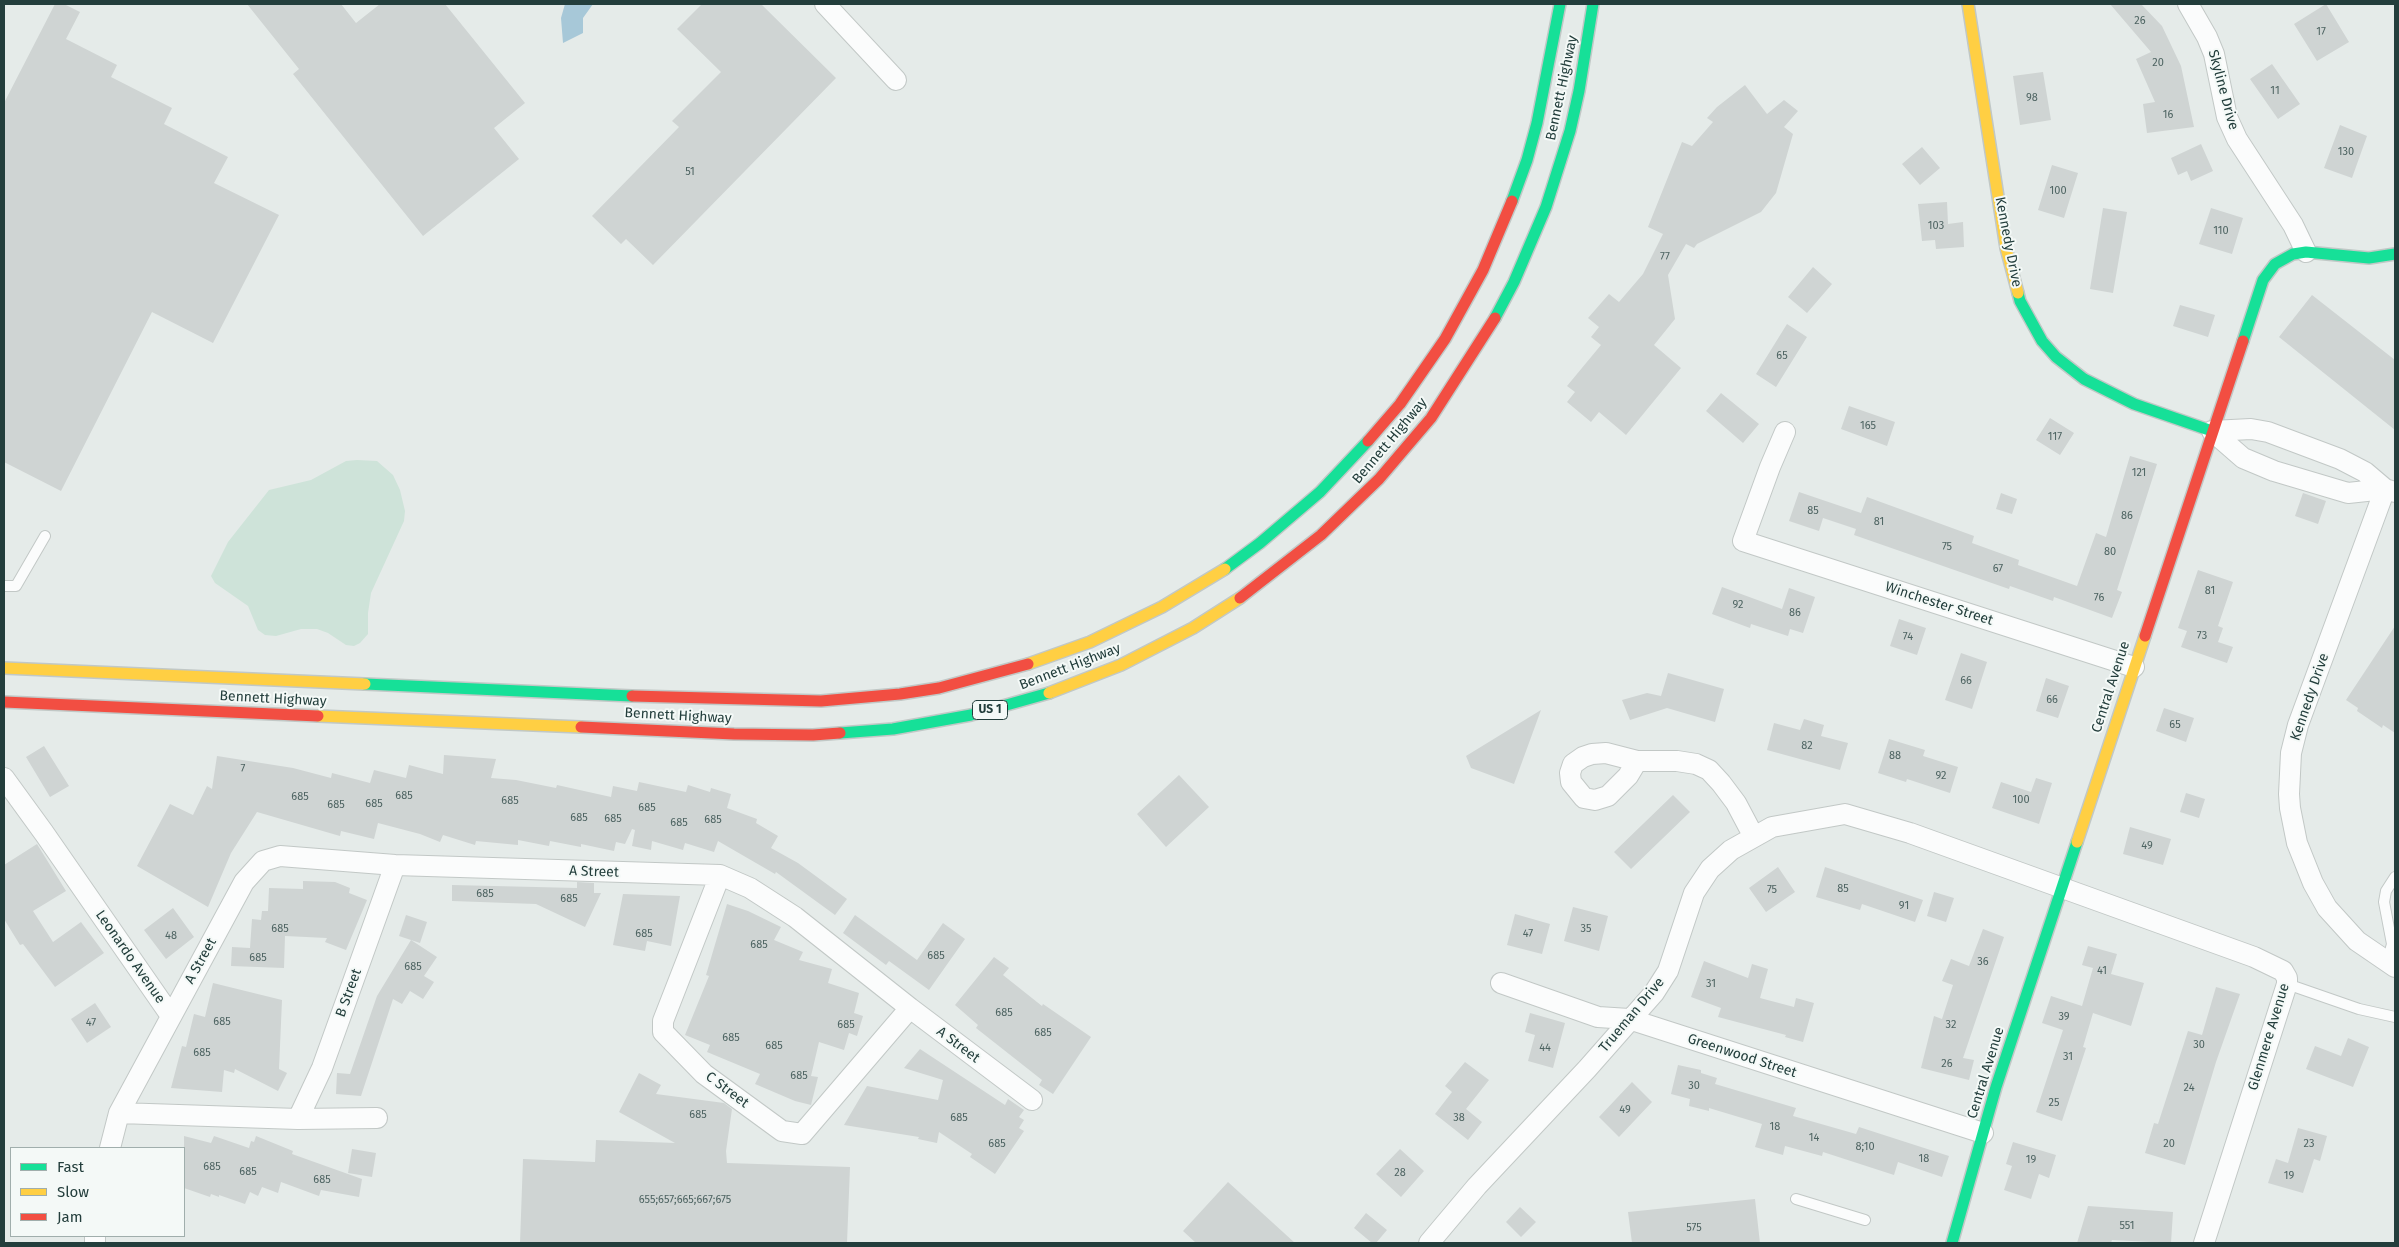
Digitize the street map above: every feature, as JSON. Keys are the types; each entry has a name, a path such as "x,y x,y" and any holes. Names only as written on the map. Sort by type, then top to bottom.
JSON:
{"main road":[{"name":"Bennett Highway","path":"4,668 654,696 821,701 900,694 939,688 1015,669 1090,642 1162,607 1229,566 1260,543 1327,485 1400,404 1445,339 1483,270 1499,235 1524,170 1537,123 1552,57 1560,4"},
{"name":"Bennett Highway","path":"4,702 724,734 813,735 893,729 971,715 1047,694 1121,664 1192,628 1226,607 1291,561 1322,535 1379,479 1431,418 1477,350 1510,290 1546,207 1570,131 1579,91 1593,4"},
{"name":"Kennedy Drive","path":"1968,4 2006,248 2020,301 2030,322 2042,341 2056,357 2084,379 2134,404 2212,432"},
{"name":"Central Avenue","path":"1952,1243 1983,1133 2061,889 2263,280 2279,261 2294,254 2306,252 2369,258 2395,254"}],"street":[{"path":"825,4 896,80"},
{"name":"Skyline Drive","path":"2188,4 2207,37 2214,54 2227,117 2237,139 2293,225 2306,252"},
{"name":"Kennedy Drive","path":"2212,432 2251,430 2268,432 2340,459 2365,472 2390,490"},
{"name":"Winchester Street","path":"1785,432 1770,467 1744,541 2134,667"},
{"name":"Kennedy Drive","path":"2212,432 2243,458 2274,471 2348,493 2390,490"},
{"name":"Kennedy Drive","path":"2390,490 2298,725 2291,753 2289,794 2297,843 2320,896 2346,931 2366,948 2391,965"},
{"path":"1637,760 1677,760 1696,764 1709,770 1736,802 1754,837"},
{"name":"Leonardo Avenue","path":"4,778 171,1016 119,1114 110,1147"},
{"name":"Trueman Drive","path":"1429,1243 1477,1186 1587,1069 1629,1019 1654,993 1668,971 1694,893 1710,869 1731,850 1754,837 1772,827 1845,814 1910,834 2061,889"},
{"name":"A Street","path":"171,1016 244,882 263,862 280,856 395,864 720,875 750,888 795,917 910,1008 1032,1100"},
{"name":"B Street","path":"298,1119 322,1068 395,864"},
{"name":"C Street","path":"720,875 663,1022 663,1032 704,1074 782,1131 802,1134 910,1008"},
{"name":"Glenmere Avenue","path":"2061,889 2254,957 2283,971 2287,978 2287,984 2204,1243"},
{"name":"Greenwood Street","path":"1501,982 1598,1017 1629,1019 1983,1133"},
{"path":"119,1114 298,1119 377,1118"}],"lane":[{"path":"4,586 16,586 45,536"},
{"path":"2391,965 2392,944 2384,902 2386,891 2395,877"},
{"path":"2287,984 2359,1009 2395,1017"},
{"path":"1796,1199 1865,1220"}],"green space":[{"path":"346,461 377,461 393,475 400,490 405,511 404,521 371,593 368,613 368,634 360,643 354,646 346,645 328,633 317,629 301,629 276,636 265,635 258,630 248,606 215,583 211,576 228,542 269,490 311,480"}],"water":[{"path":"565,4 593,4 583,18 583,33 563,43 561,18"}],"building":[{"path":"55,4 64,4 80,12 66,39 117,65 111,77 172,108 164,124 228,157 214,183 279,215 213,343 152,312 61,491 4,462 4,103"},
{"path":"247,4 341,4 356,23 380,4 445,4 525,103 494,128 519,159 423,236 293,74 299,69"},
{"path":"702,4 761,4 836,78 653,265 626,239 621,244 592,216 679,127 672,121 721,72 677,29"},
{"path":"2110,4 2141,4 2162,26 2181,66 2194,127 2147,133 2143,104 2155,102 2136,59 2151,52"},
{"path":"2326,4 2349,42 2317,61 2294,24"},
{"path":"2272,64 2300,104 2278,119 2250,79"},
{"path":"2043,72 2051,120 2020,125 2013,76"},
{"path":"1745,85 1767,114 1784,100 1798,111 1784,127 1793,134 1776,193 1761,212 1697,244 1694,248 1686,244 1668,275 1675,319 1654,345 1681,368 1626,435 1599,412 1591,422 1567,402 1575,392 1567,386 1601,345 1591,337 1599,327 1588,318 1609,294 1619,302 1643,274 1663,234 1648,227 1682,142 1692,146 1713,122 1707,118 1717,107"},
{"path":"2340,125 2367,136 2352,178 2324,168"},
{"path":"2201,144 2213,171 2191,181 2187,171 2178,175 2171,158"},
{"path":"1922,147 1940,168 1920,185 1902,164"},
{"path":"2052,165 2078,173 2064,218 2038,210"},
{"path":"1947,202 1948,224 1963,222 1964,247 1936,249 1935,240 1922,241 1918,204"},
{"path":"2103,208 2127,212 2113,293 2090,289"},
{"path":"2211,208 2243,218 2232,254 2199,244"},
{"path":"1813,267 1832,284 1807,313 1788,297"},
{"path":"2312,295 2395,360 2395,430 2279,337"},
{"path":"2180,305 2215,315 2208,337 2173,326"},
{"path":"1787,324 1807,337 1776,387 1756,374"},
{"path":"1721,393 1759,424 1743,443 1706,411"},
{"path":"1849,406 1895,422 1887,446 1841,429"},
{"path":"2050,418 2074,433 2060,455 2036,440"},
{"path":"2130,456 2157,464 2117,590 2122,592 2112,618 2054,597 2053,601 2010,586 2009,589 1854,535 1856,529 1823,518 1819,531 1789,521 1799,492 1861,513 1867,497 1974,536 1972,543 2019,560 2018,565 2077,586 2096,533 2106,537"},
{"path":"2001,493 2017,499 2012,514 1996,509"},
{"path":"2303,493 2326,501 2318,524 2295,516"},
{"path":"2198,570 2233,582 2218,626 2223,628 2218,642 2233,647 2227,663 2181,647 2187,631 2178,628"},
{"path":"1722,587 1782,609 1789,588 1815,597 1803,633 1790,629 1788,636 1751,624 1750,628 1712,614"},
{"path":"1899,619 1926,628 1917,655 1890,646"},
{"path":"2395,626 2395,733 2383,725 2382,728 2357,711 2358,708 2346,700"},
{"path":"1961,653 1987,662 1972,709 1945,700"},
{"path":"1668,673 1724,689 1715,722 1667,708 1630,720 1622,700 1647,693 1661,696"},
{"path":"2046,678 2069,686 2058,718 2036,711"},
{"path":"2164,708 2194,718 2186,742 2156,731"},
{"path":"1541,710 1514,784 1471,768 1466,756"},
{"path":"1804,719 1824,725 1821,736 1848,743 1840,770 1767,750 1774,723 1800,730"},
{"path":"1889,739 1925,750 1923,756 1958,767 1950,793 1907,779 1906,782 1878,773"},
{"path":"44,746 69,786 50,797 26,757"},
{"path":"444,755 496,759 491,778 516,780 556,788 557,785 611,797 613,786 637,791 639,782 686,792 688,785 710,792 711,788 731,794 727,808 757,819 756,823 778,836 771,848 798,863 847,899 835,915 776,872 775,874 718,841 714,852 685,843 683,850 652,841 651,850 632,846 635,830 632,829 625,844 616,842 614,851 581,844 581,847 550,841 549,846 518,840 518,845 476,841 475,845 443,835 440,842 420,834 378,823 374,839 341,831 340,836 257,812 231,853 208,907 137,866 170,804 193,815 207,786 212,789 217,756 293,768 331,778 332,773 370,783 374,770 406,778 409,765 443,774"},
{"path":"1179,775 1209,807 1166,847 1137,814"},
{"path":"2036,778 2052,783 2039,824 1992,808 2001,782 2031,792"},
{"path":"2186,793 2205,799 2199,818 2180,812"},
{"path":"1673,795 1690,812 1631,869 1614,852"},
{"path":"2130,827 2171,839 2163,865 2123,854"},
{"path":"37,844 66,891 33,911 53,942 81,922 104,953 55,987 23,944 20,945 4,919 4,865"},
{"path":"1778,867 1795,892 1766,912 1749,888"},
{"path":"1825,867 1923,900 1915,922 1862,904 1860,910 1816,897"},
{"path":"303,881 335,882 350,888 349,893 367,900 346,950 325,942 327,938 285,936 284,968 231,966 232,947 250,948 252,919 261,920 262,911 268,911 269,888 303,889"},
{"path":"577,882 594,883 594,893 601,893 585,927 536,904 452,901 452,885 577,888"},
{"path":"1934,892 1954,898 1946,922 1927,916"},
{"path":"623,894 680,896 671,946 647,941 645,951 613,945"},
{"path":"727,904 748,911 781,927 774,940 803,952 799,960 832,969 828,983 859,993 854,1013 863,1016 857,1036 849,1033 844,1050 819,1042 811,1076 818,1077 811,1105 795,1101 755,1084 760,1074 707,1052 710,1045 685,1035 709,976 706,975"},
{"path":"1573,907 1608,916 1599,951 1564,941"},
{"path":"173,908 194,937 166,959 144,930"},
{"path":"1515,914 1550,924 1542,954 1507,945"},
{"path":"406,915 427,922 420,943 399,936"},
{"path":"855,915 917,960 943,923 965,939 929,990 889,961 886,965 843,933"},
{"path":"1983,929 2004,937 1963,1058 1974,1060 1969,1080 1921,1068 1934,1016 1942,1019 1953,985 1942,981 1951,959 1969,966"},
{"path":"411,940 437,957 424,976 434,982 423,999 410,991 402,1004 393,999 361,1096 336,1094 337,1073 350,1074 377,996"},
{"path":"2088,946 2117,954 2111,974 2144,983 2131,1026 2093,1013 2083,1047 2086,1048 2062,1121 2036,1112 2063,1030 2042,1023 2051,996 2082,1006 2093,968 2082,965"},
{"path":"994,957 1009,968 1003,975 1042,1006 1043,1004 1091,1037 1053,1094 1039,1085 1042,1080 976,1028 978,1025 955,1005"},
{"path":"1704,961 1748,978 1752,964 1768,969 1760,998 1794,1007 1796,998 1814,1003 1803,1042 1785,1037 1786,1035 1718,1017 1721,1008 1691,997"},
{"path":"213,983 282,1000 279,1069 287,1073 278,1091 235,1069 234,1073 224,1070 222,1092 171,1088 182,1046 186,1047 194,1014 205,1017"},
{"path":"2216,987 2240,994 2216,1062 2185,1165 2145,1153 2154,1123 2158,1124 2188,1031 2202,1035"},
{"path":"95,1003 111,1027 87,1043 71,1019"},
{"path":"1530,1013 1565,1023 1553,1068 1528,1061 1535,1035 1525,1032"},
{"path":"2348,1038 2369,1047 2353,1087 2306,1069 2315,1046 2341,1056"},
{"path":"920,1049 1005,1105 1008,1099 1024,1110 1019,1117 1024,1120 1019,1128 1024,1131 995,1174 970,1157 972,1154 939,1132 937,1143 918,1139 919,1137 844,1125 867,1086 938,1100 943,1080 904,1068"},
{"path":"1465,1062 1489,1080 1466,1109 1482,1122 1468,1140 1435,1114 1452,1092 1445,1086"},
{"path":"1678,1065 1701,1070 1701,1073 1717,1078 1715,1084 1796,1108 1793,1116 1856,1134 1859,1127 1949,1156 1942,1177 1898,1162 1894,1175 1823,1152 1822,1156 1785,1146 1783,1155 1755,1147 1762,1124 1709,1108 1709,1111 1689,1106 1690,1099 1671,1094"},
{"path":"639,1073 661,1085 656,1094 724,1103 732,1109 726,1151 727,1163 850,1167 847,1243 520,1243 523,1159 595,1162 596,1140 675,1143 619,1112"},
{"path":"1632,1082 1652,1102 1619,1137 1599,1117"},
{"path":"2298,1128 2327,1136 2320,1161 2314,1159 2303,1193 2268,1183 2276,1159 2288,1163"},
{"path":"184,1136 211,1143 214,1136 249,1148 251,1141 254,1142 256,1136 293,1151 292,1154 362,1179 359,1197 321,1190 319,1196 281,1182 278,1193 262,1187 258,1196 250,1192 245,1204 219,1195 219,1197 211,1194 210,1197 185,1188"},
{"path":"2013,1142 2056,1155 2049,1178 2039,1174 2031,1199 2004,1190 2012,1166 2006,1164"},
{"path":"352,1149 376,1153 372,1177 348,1173"},
{"path":"1400,1149 1424,1171 1401,1197 1376,1174"},
{"path":"1228,1182 1295,1243 1196,1243 1183,1231"},
{"path":"1755,1199 1760,1243 1632,1243 1628,1212"},
{"path":"2088,1206 2173,1212 2171,1243 2112,1240 2111,1243 2077,1243"},
{"path":"1520,1207 1536,1222 1521,1237 1506,1222"},
{"path":"1366,1213 1387,1230 1376,1243 1372,1243 1354,1228"}],"traffic: fast":[{"path":"1512,201 1527,160 1537,123 1560,4"},
{"path":"1495,318 1514,282 1546,207 1570,131 1579,91 1593,4"},
{"path":"2243,341 2263,280 2275,264 2293,254 2306,252 2369,258 2395,254"},
{"path":"2018,293 2020,301 2042,341 2056,357 2084,379 2134,404 2212,431"},
{"path":"1225,569 1260,543 1320,492 1368,441"},
{"path":"365,684 632,696"},
{"path":"840,733 893,729 971,715 1049,693"},
{"path":"1952,1243 1996,1087 2077,842"}],"traffic: slow":[{"path":"1968,4 2006,248 2018,293"},
{"path":"1028,664 1090,642 1162,607 1225,569"},
{"path":"1049,693 1121,665 1193,628 1240,598"},
{"path":"2077,842 2145,636"},
{"path":"4,668 365,684"},
{"path":"318,716 581,727"}],"traffic: jam":[{"path":"1368,441 1400,404 1445,339 1483,270 1512,201"},
{"path":"1240,598 1321,535 1379,479 1431,418 1495,318"},
{"path":"2145,636 2243,341"},
{"path":"632,696 821,701 900,694 939,688 1028,664"},
{"path":"4,702 318,716"},
{"path":"581,727 734,734 813,735 840,733"}]}
